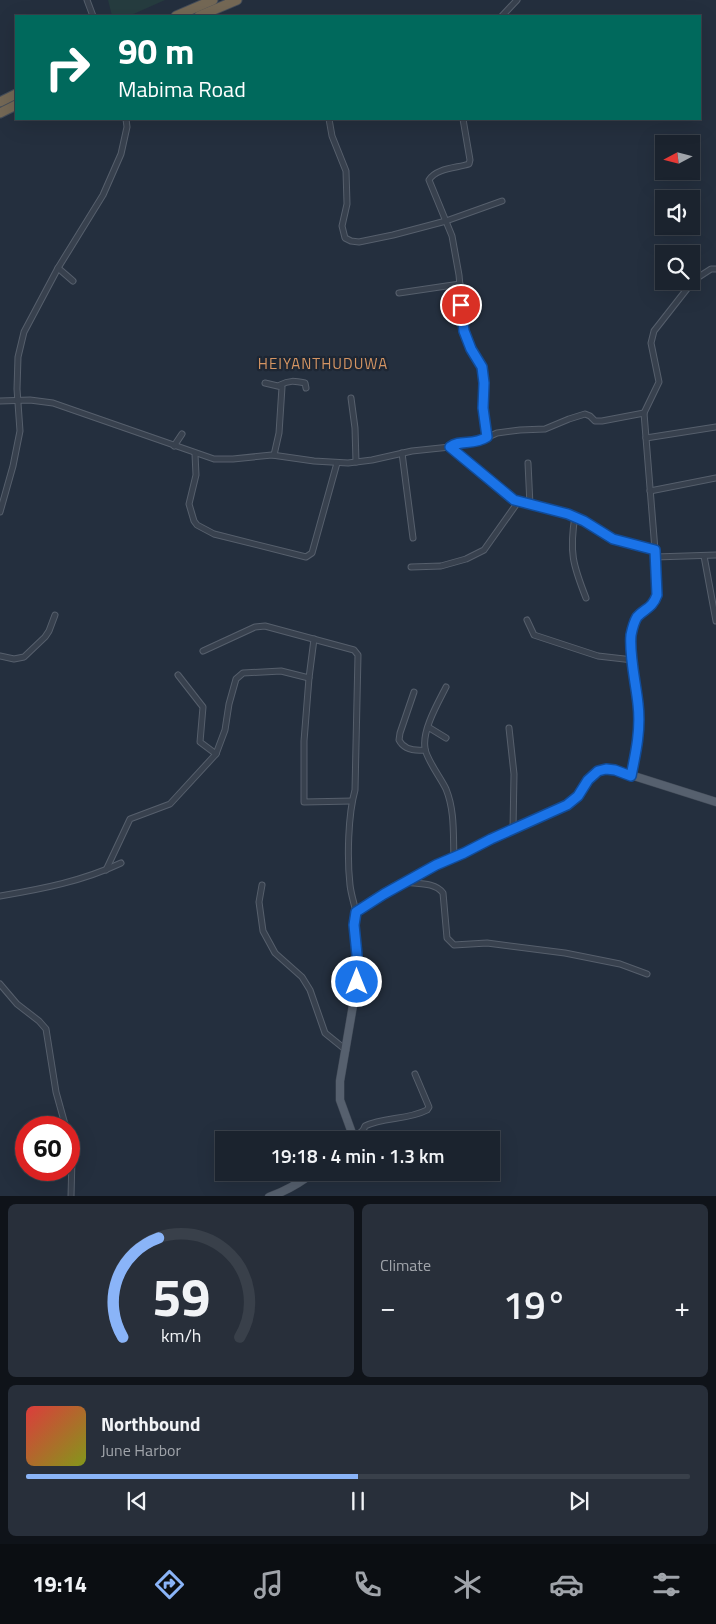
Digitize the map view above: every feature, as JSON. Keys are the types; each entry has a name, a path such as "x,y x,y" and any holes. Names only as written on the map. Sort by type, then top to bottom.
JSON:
{"highway":[{"path":"178,15 213,0"},
{"path":"201,15 237,0"},
{"path":"0,102 15,94"},
{"path":"0,113 15,106"}],"main road":[{"path":"349,1131 340,1100 340,1081 357,982 354,925 356,912 404,882 436,865 567,805 578,796 588,780 598,771 606,769 615,770 716,802"},
{"path":"269,1196 284,1192 303,1181"}],"street":[{"path":"87,0 93,15"},
{"path":"503,15 517,0"},
{"path":"0,512 13,466 20,430 18,357 24,332 58,268 103,195 121,154 127,127 126,120"},
{"path":"329,120 332,136 346,171 347,204 342,226 345,238 351,241 358,242 392,235 446,220 502,201"},
{"path":"463,120 470,160 469,164 439,172 429,180 452,236 460,284 464,331 471,349 482,367 484,383 482,399 487,437"},
{"path":"58,268 72,281"},
{"path":"631,776 640,723 631,636 638,616 650,607 657,595 644,413 659,382 651,343 654,331 694,280 711,269 716,269"},
{"path":"399,293 460,284"},
{"path":"265,383 280,385 286,381 302,382 305,383 306,388"},
{"path":"274,455 279,433 282,404 282,389 280,385"},
{"path":"351,398 355,428 356,462"},
{"path":"0,400 30,400 53,403 195,454 214,459 223,460 274,455 336,463 379,459 423,449 477,442 497,433 520,430 545,430 585,414 588,414 597,422 644,413"},
{"path":"646,438 716,427"},
{"path":"174,446 182,434"},
{"path":"450,447 509,497 518,502 575,516 613,539 655,550"},
{"path":"402,453 413,538"},
{"path":"195,454 196,475 189,504 197,525 214,534 306,557 312,554 336,463"},
{"path":"528,463 530,505"},
{"path":"650,490 716,478"},
{"path":"0,487 6,489"},
{"path":"411,567 441,566 466,559 484,550 518,502"},
{"path":"575,516 571,543 572,552 586,598"},
{"path":"655,557 716,555"},
{"path":"704,556 716,621"},
{"path":"0,656 14,659 24,657 45,637 55,615"},
{"path":"527,620 534,635 598,656 633,660"},
{"path":"203,650 255,627 265,626 354,650 358,655 355,790 352,801 349,852 350,885 356,912"},
{"path":"314,639 308,678 304,741 304,802 352,801"},
{"path":"106,870 130,819 170,804 216,754 225,730 236,678 243,673 281,671 308,678"},
{"path":"178,675 203,707 200,742 216,754"},
{"path":"446,687 428,727 425,750 446,789 452,807 454,858"},
{"path":"414,692 399,740 403,746 413,750 425,750"},
{"path":"428,727 446,738"},
{"path":"509,728 514,774 513,829"},
{"path":"0,896 71,882 121,863"},
{"path":"404,882 432,885 439,888 443,893 447,938 454,946 486,943 565,953 620,964 647,974"},
{"path":"262,885 260,902 262,931 276,954 302,977 306,983 325,1033 346,1050"},
{"path":"0,984 17,1004 46,1029 56,1092 63,1116"},
{"path":"363,1131 365,1126 370,1123 426,1110 429,1107 416,1074"},
{"path":"71,1181 71,1196"}],"green space":[{"path":"108,0 165,0 131,15 112,15"}],"district":[{"name":"HEIYANTHUDUWA","path":"323,363"}],"route":[{"path":"357,982 354,925 356,912 436,865 567,805 578,796 588,780 598,771 606,769 615,770 631,776 638,740 640,723 639,705 631,636 638,616 650,607 657,595 655,550 613,539 575,516 514,500 450,447 459,443 477,442 487,437 482,399 484,383 482,367 471,349 464,331 461,305"}]}
